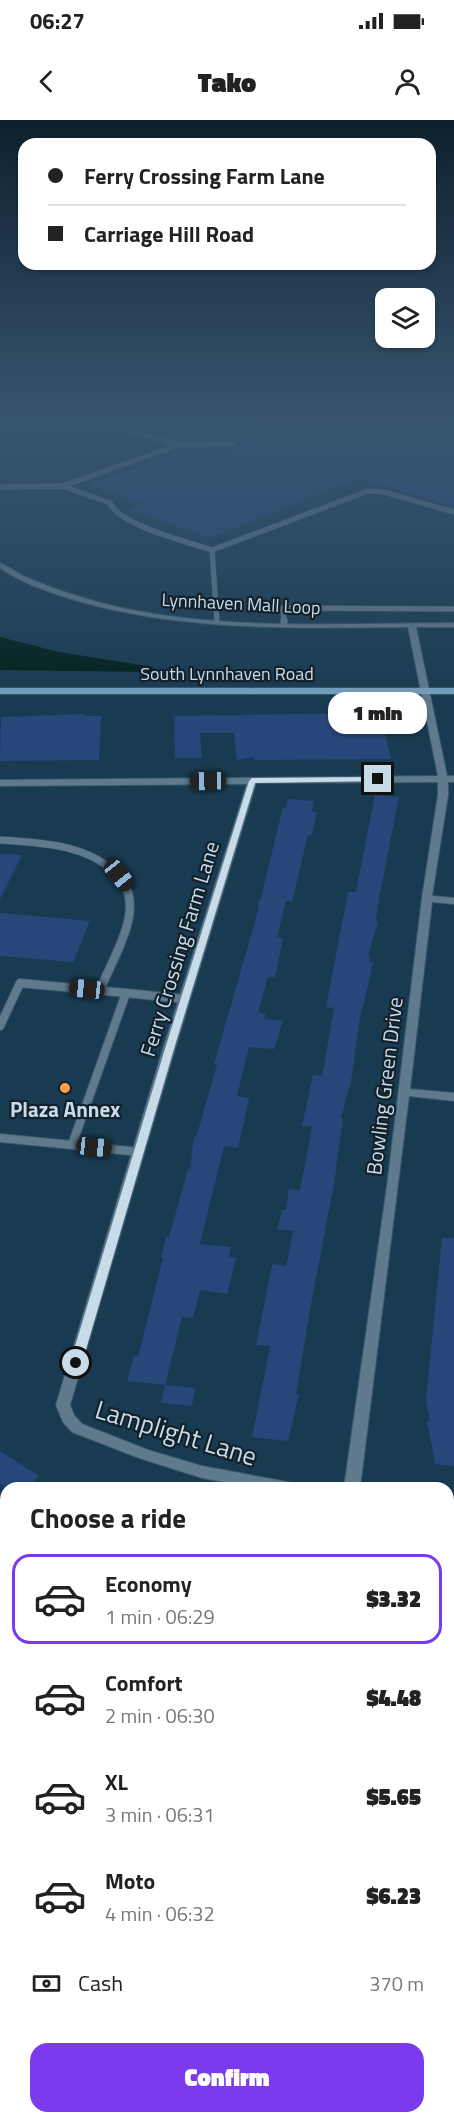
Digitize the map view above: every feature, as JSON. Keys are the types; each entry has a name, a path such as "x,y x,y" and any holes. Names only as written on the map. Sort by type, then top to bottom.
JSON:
{"street":[{"name":"Lynnhaven Mall Loop","path":"0,565 44,587 97,604 158,616 217,622 454,625"},
{"name":"Bowling Green Drive","path":"353,1482 427,898 443,795 448,779 424,690 411,624"},
{"name":"South Lynnhaven Road","path":"0,691 454,691"},
{"path":"0,783 448,779"},
{"name":"Ferry Crossing Farm Lane","path":"63,1405 252,781"},
{"path":"427,898 454,901"},
{"path":"404,1092 454,1096"},
{"name":"Lamplight Lane","path":"63,1405 68,1418 77,1428 144,1454 202,1472 256,1482"}],"lane":[{"path":"123,517 212,550 298,517"},
{"path":"212,550 217,622"},
{"path":"284,624 283,608 454,609"},
{"path":"0,840 83,851 111,865 127,885 131,908 100,990"},
{"path":"0,1026 20,983 185,999"},
{"path":"72,1145 126,993"},
{"path":"0,1138 139,1152"}],"shaded area":[{"path":"0,637 59,652 153,667 153,672 0,670"}],"building":[{"path":"149,517 263,517 210,538"},
{"path":"381,713 391,759 254,760 254,757 237,760 234,733 200,733 202,758 175,758 174,716"},
{"path":"84,714 84,716 101,716 99,760 0,761 1,717"},
{"path":"375,795 399,797 380,893 376,921 378,921 368,956 370,956 369,962 373,962 360,1017 351,1081 341,1118 343,1118 334,1184 309,1315 296,1394 299,1394 288,1441 252,1437 270,1346 256,1345 272,1264 286,1266 293,1231 277,1229 282,1210 286,1210 289,1189 300,1190 312,1127 302,1126 313,1075 321,1076 323,1071 334,1008 326,1007 348,892 356,892"},
{"path":"288,799 314,801 312,811 317,812 312,835 308,835 292,902 286,901 277,937 283,938 275,977 268,977 258,1013 266,1014 264,1019 283,1021 274,1049 249,1047 237,1096 249,1098 238,1148 224,1146 200,1244 231,1247 229,1257 236,1258 227,1294 200,1290 193,1318 182,1317 165,1385 127,1381 134,1356 138,1357 163,1258 161,1258 166,1237 169,1237 188,1169 190,1170 194,1137 196,1137 217,1064 214,1064 258,911 258,901 260,901 283,807 286,808"},
{"path":"0,854 22,855 0,899"},
{"path":"0,913 90,921 73,962 0,956"},
{"path":"442,1238 454,1238 454,1466 435,1464 427,1421 430,1421 426,1400"},
{"path":"165,1385 195,1388 192,1406 161,1403"},
{"path":"0,1451 39,1476 33,1482 0,1482"}],"place":[{"name":"Plaza Annex","path":"65,1088"}],"route":[{"path":"76,1363 168,1052 252,781 378,779"}]}
